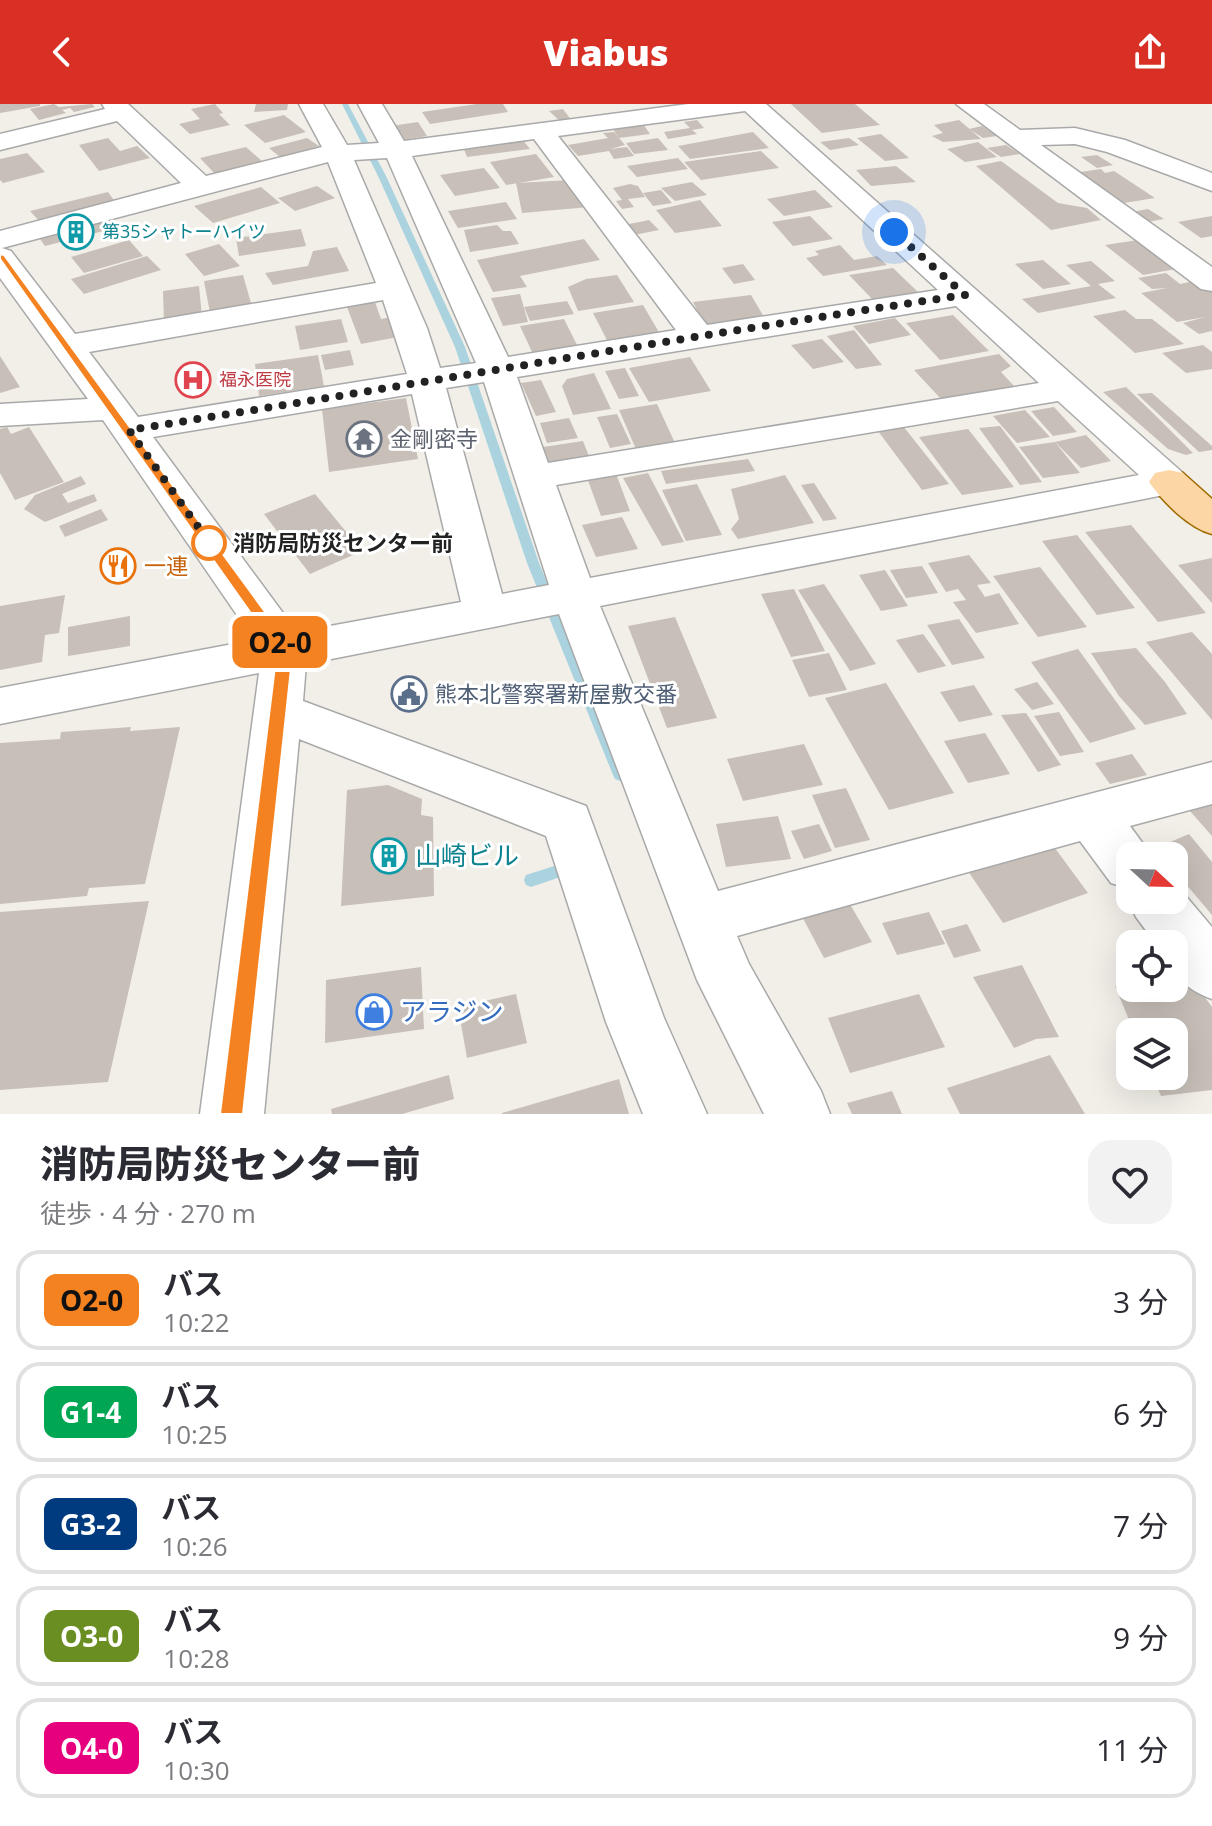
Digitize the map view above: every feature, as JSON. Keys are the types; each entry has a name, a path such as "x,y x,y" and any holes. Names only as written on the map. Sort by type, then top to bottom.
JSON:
{"main road":[{"path":"1169,482 1212,475"},
{"path":"1169,482 1212,521"}],"street":[{"path":"311,104 345,153 394,289 438,380 486,615"},
{"path":"370,104 494,372 574,595 705,920 726,980 798,1114"},
{"path":"0,240 316,155 391,150 744,104"},
{"path":"752,104 1169,482"},
{"path":"968,104 1212,282"},
{"path":"0,142 118,108 200,186"},
{"path":"541,131 697,335"},
{"path":"1015,138 1075,136 1116,146 1212,183"},
{"path":"0,257 285,650 232,1114"},
{"path":"66,346 394,289"},
{"path":"0,415 120,420 494,372 697,335 965,295"},
{"path":"534,477 1067,389"},
{"path":"0,706 1169,482"},
{"path":"278,711 568,822 636,1022 675,1114"},
{"path":"705,920 1212,783"},
{"path":"1091,816 1116,848"},
{"path":"1167,914 1212,972"}],"building":[{"path":"0,104 40,104 40,106 0,113"},
{"path":"54,104 59,107 92,104 95,107 74,112 70,108 62,110 66,113 39,120 30,109"},
{"path":"215,104 223,113 219,114 230,125 190,134 179,124 200,119 191,109"},
{"path":"256,104 288,104 287,110 254,112"},
{"path":"477,104 503,104 508,112 430,124 422,112"},
{"path":"791,104 855,104 880,125 822,133"},
{"path":"563,109 572,121 561,122 549,111"},
{"path":"284,115 306,132 265,143 244,125"},
{"path":"697,120 704,128 692,130 697,134 668,139 664,132 690,128 684,122"},
{"path":"959,120 981,139 943,142 932,136 943,133 934,125"},
{"path":"418,122 427,136 402,140 391,126"},
{"path":"643,124 650,134 619,138 612,128"},
{"path":"982,126 997,136 983,138 969,129"},
{"path":"614,132 625,145 610,149 627,147 634,156 614,159 609,151 578,156 568,145 608,138 603,133"},
{"path":"753,132 769,148 690,159 678,146"},
{"path":"881,134 909,158 885,161 857,138"},
{"path":"108,138 120,151 137,146 150,158 99,171 79,145"},
{"path":"307,138 319,146 280,157 269,148"},
{"path":"658,138 668,150 634,154 626,143"},
{"path":"849,138 859,145 830,150 820,142"},
{"path":"522,139 530,149 467,157 463,147"},
{"path":"978,142 997,157 965,162 947,149"},
{"path":"1006,145 1020,154 1001,157 987,148"},
{"path":"246,147 264,163 216,175 200,158"},
{"path":"761,151 779,168 701,180 684,162"},
{"path":"27,153 45,172 3,183 0,180 0,159"},
{"path":"536,154 554,177 506,185 490,162"},
{"path":"1097,155 1113,165 1097,168 1081,157"},
{"path":"678,158 688,169 637,177 627,166"},
{"path":"1001,161 1058,203 1087,208 1101,220 1051,230 976,166"},
{"path":"896,166 916,182 871,186 856,170"},
{"path":"484,168 500,188 455,196 440,175"},
{"path":"1101,169 1105,173 1114,171 1155,198 1124,203 1080,172"},
{"path":"571,180 589,207 522,213 516,183"},
{"path":"692,182 707,195 675,201 661,188"},
{"path":"630,184 638,186 645,197 628,199 634,207 622,209 616,201 622,200 613,188"},
{"path":"317,186 335,198 295,211 278,198"},
{"path":"261,187 280,203 213,223 194,206"},
{"path":"661,190 672,203 653,206 643,193"},
{"path":"815,190 833,207 784,216 767,199"},
{"path":"108,192 116,203 41,223 30,211"},
{"path":"700,200 722,226 675,233 656,210"},
{"path":"506,202 517,219 458,228 448,211"},
{"path":"1148,209 1164,219 1147,222 1131,212"},
{"path":"810,216 833,239 793,246 772,222"},
{"path":"1212,216 1212,236 1201,238 1178,222"},
{"name":"第35シャトーハイツ","path":"107,218 115,228 45,246 38,236"},
{"path":"649,220 659,230 634,235 624,225"},
{"path":"497,225 503,231 511,231 519,244 470,252 464,230"},
{"path":"301,229 306,246 239,256 236,238"},
{"path":"584,239 600,260 520,276 527,287 493,292 477,260"},
{"path":"129,240 143,256 84,273 71,257"},
{"path":"1138,240 1176,269 1143,275 1105,245"},
{"path":"219,244 240,266 204,276 185,254"},
{"path":"840,245 854,260 877,256 887,265 823,276 806,258 819,255 815,251"},
{"path":"337,247 349,271 273,285 265,273 308,266 313,251"},
{"path":"147,256 161,270 84,294 71,279"},
{"path":"1043,260 1071,284 1043,289 1015,264"},
{"path":"1091,261 1115,281 1098,284 1116,298 1038,313 1022,299 1091,286 1066,265"},
{"path":"743,264 755,280 734,284 722,268"},
{"path":"893,268 919,293 874,301 849,275"},
{"path":"1166,273 1180,284 1199,280 1212,290 1212,331 1199,334 1183,323 1205,317 1177,322 1141,293 1167,288 1152,289 1138,278"},
{"path":"243,275 253,310 211,318 204,281"},
{"path":"617,275 634,302 578,311 568,287 586,279"},
{"path":"199,286 202,317 164,322 163,291"},
{"path":"520,294 528,322 503,326 491,298"},
{"path":"751,295 764,317 704,324 693,302"},
{"path":"567,301 574,314 530,321 524,307"},
{"path":"375,302 381,319 392,317 398,337 361,344 347,307"},
{"path":"643,305 660,334 608,342 593,313"},
{"path":"1125,310 1136,319 1152,319 1184,344 1135,353 1093,316"},
{"path":"953,315 989,351 940,360 906,323"},
{"path":"895,318 911,335 869,344 853,326"},
{"path":"341,319 348,342 300,350 295,326"},
{"path":"564,319 578,347 533,354 520,326"},
{"path":"854,330 882,365 856,369 827,336"},
{"path":"822,339 844,362 813,369 791,345"},
{"path":"1203,345 1212,352 1212,369 1186,373 1162,353"},
{"path":"350,350 354,365 325,370 321,355"},
{"path":"999,354 1011,366 1001,372 1014,386 943,401 914,370"},
{"path":"318,355 324,386 259,396 255,364"},
{"path":"0,356 20,387 0,393"},
{"path":"690,357 711,391 649,402 629,368"},
{"path":"625,368 639,396 619,399 605,371"},
{"path":"594,373 611,409 573,415 562,386 567,379"},
{"path":"541,380 556,412 536,416 521,383"},
{"path":"1126,387 1193,453 1186,455 1168,449 1103,392"},
{"path":"1152,393 1212,446 1212,450 1199,452 1137,394"},
{"path":"406,398 418,459 329,472 322,409"},
{"path":"657,404 675,443 636,449 619,410"},
{"path":"1054,407 1077,432 1053,436 1031,411"},
{"path":"1025,410 1050,437 1017,443 993,416"},
{"path":"617,414 631,444 610,448 597,417"},
{"path":"569,418 578,438 547,443 540,423"},
{"path":"903,426 949,484 922,490 878,431"},
{"path":"1000,426 1042,482 1020,485 979,428"},
{"path":"7,427 11,434 29,427 64,482 15,500 0,473 0,429"},
{"path":"968,429 1014,487 962,495 919,437"},
{"path":"1086,435 1111,461 1081,468 1055,442"},
{"path":"583,441 590,459 550,466 543,447"},
{"path":"1055,442 1080,473 1043,478 1019,447"},
{"path":"748,459 755,471 666,484 661,471"},
{"path":"615,471 630,511 601,516 586,475"},
{"path":"648,473 684,542 662,546 623,478"},
{"path":"785,475 814,523 738,539 731,529 739,519 731,489"},
{"path":"81,476 86,484 62,494 68,503 94,494 97,501 45,522 24,509 35,495"},
{"path":"814,483 837,519 823,521 801,485"},
{"path":"697,484 722,535 686,541 662,490"},
{"path":"315,494 362,551 310,574 264,514"},
{"path":"101,509 108,520 65,537 59,526"},
{"path":"622,517 638,549 596,557 582,525"},
{"path":"1131,525 1206,613 1158,622 1085,532"},
{"path":"1077,535 1135,608 1097,615 1042,541"},
{"path":"969,555 991,583 977,585 985,597 999,593 1019,624 976,633 953,602 966,600 958,589 946,592 928,563"},
{"path":"1212,558 1212,603 1178,565"},
{"path":"922,566 938,593 906,598 890,570"},
{"path":"1040,567 1087,627 1038,637 993,576"},
{"path":"885,570 908,606 881,611 859,575"},
{"path":"824,584 876,664 850,671 798,590"},
{"path":"794,589 825,651 791,657 761,594"},
{"path":"65,595 59,633 45,635 42,662 0,670 0,606"},
{"path":"130,616 130,646 68,656 68,627"},
{"path":"675,617 717,718 667,728 628,626"},
{"path":"959,619 985,658 952,665 927,625"},
{"path":"1192,632 1212,654 1212,720 1146,642"},
{"path":"923,634 946,666 918,673 896,640"},
{"path":"1136,648 1187,714 1145,725 1119,696 1091,653"},
{"path":"1078,649 1136,729 1090,743 1031,662"},
{"path":"829,653 847,690 809,697 792,660"},
{"path":"1037,682 1054,704 1032,710 1014,689"},
{"path":"886,683 954,793 889,810 825,698"},
{"path":"974,685 993,715 959,722 940,692"},
{"path":"1059,712 1084,752 1060,756 1034,716"},
{"path":"1026,713 1061,765 1038,772 1001,715"},
{"path":"131,727 130,731 180,727 145,884 89,888 87,896 0,904 0,743 60,739 61,732"},
{"path":"985,733 1010,774 968,783 944,741"},
{"path":"804,744 823,785 743,801 727,759"},
{"path":"1132,754 1147,775 1110,784 1095,763"},
{"name":"山崎ビル","path":"388,785 422,799 421,815 433,817 434,896 341,906 347,790"},
{"path":"846,788 870,840 835,848 812,795"},
{"path":"1212,803 1212,836 1189,810"},
{"path":"778,816 791,859 726,867 716,824"},
{"path":"819,824 832,851 804,859 791,831"},
{"path":"1189,834 1212,862 1212,915 1188,887 1188,842 1170,842"},
{"path":"1052,844 1088,893 1003,923 968,871"},
{"path":"844,894 872,942 824,958 798,909"},
{"path":"149,901 108,1082 0,1090 0,912"},
{"path":"929,912 945,944 897,955 882,923"},
{"path":"967,924 981,951 954,958 941,931"},
{"path":"1022,965 1059,1037 1036,1039 1014,1048 973,977"},
{"path":"421,967 424,1029 325,1043 326,980"},
{"path":"1188,974 1212,1007 1212,1090 1161,1096 1158,1090 1188,1090 1188,1018 1128,1018 1122,1002 1188,1002"},
{"path":"516,994 527,1043 467,1058 458,1007"},
{"path":"919,994 945,1047 850,1073 828,1018"},
{"path":"1050,1055 1085,1114 960,1114 947,1088"},
{"path":"449,1075 454,1099 402,1114 332,1114 331,1109"},
{"path":"619,1079 629,1114 502,1114 502,1113"},
{"path":"892,1091 902,1114 852,1114 847,1103"}],"waterway":[{"path":"345,104 382,176 460,347 533,563 620,775"},
{"path":"531,880 573,866"}],"bus line":[{"name":"O2-0","path":"0,257 129,430 285,650 232,1114"}],"place":[{"name":"第35シャトーハイツ","path":"76,232"},
{"name":"福永医院","path":"193,380"},
{"name":"金剛密寺","path":"364,439"},
{"name":"消防局防災センター前","path":"209,543"},
{"name":"一連","path":"118,566"},
{"name":"熊本北警察署新屋敷交番","path":"409,694"},
{"name":"山崎ビル","path":"389,856"},
{"name":"アラジン","path":"374,1012"}],"route":[{"path":"209,543 216,552 129,430 498,372 697,335 965,295 894,232"}]}
